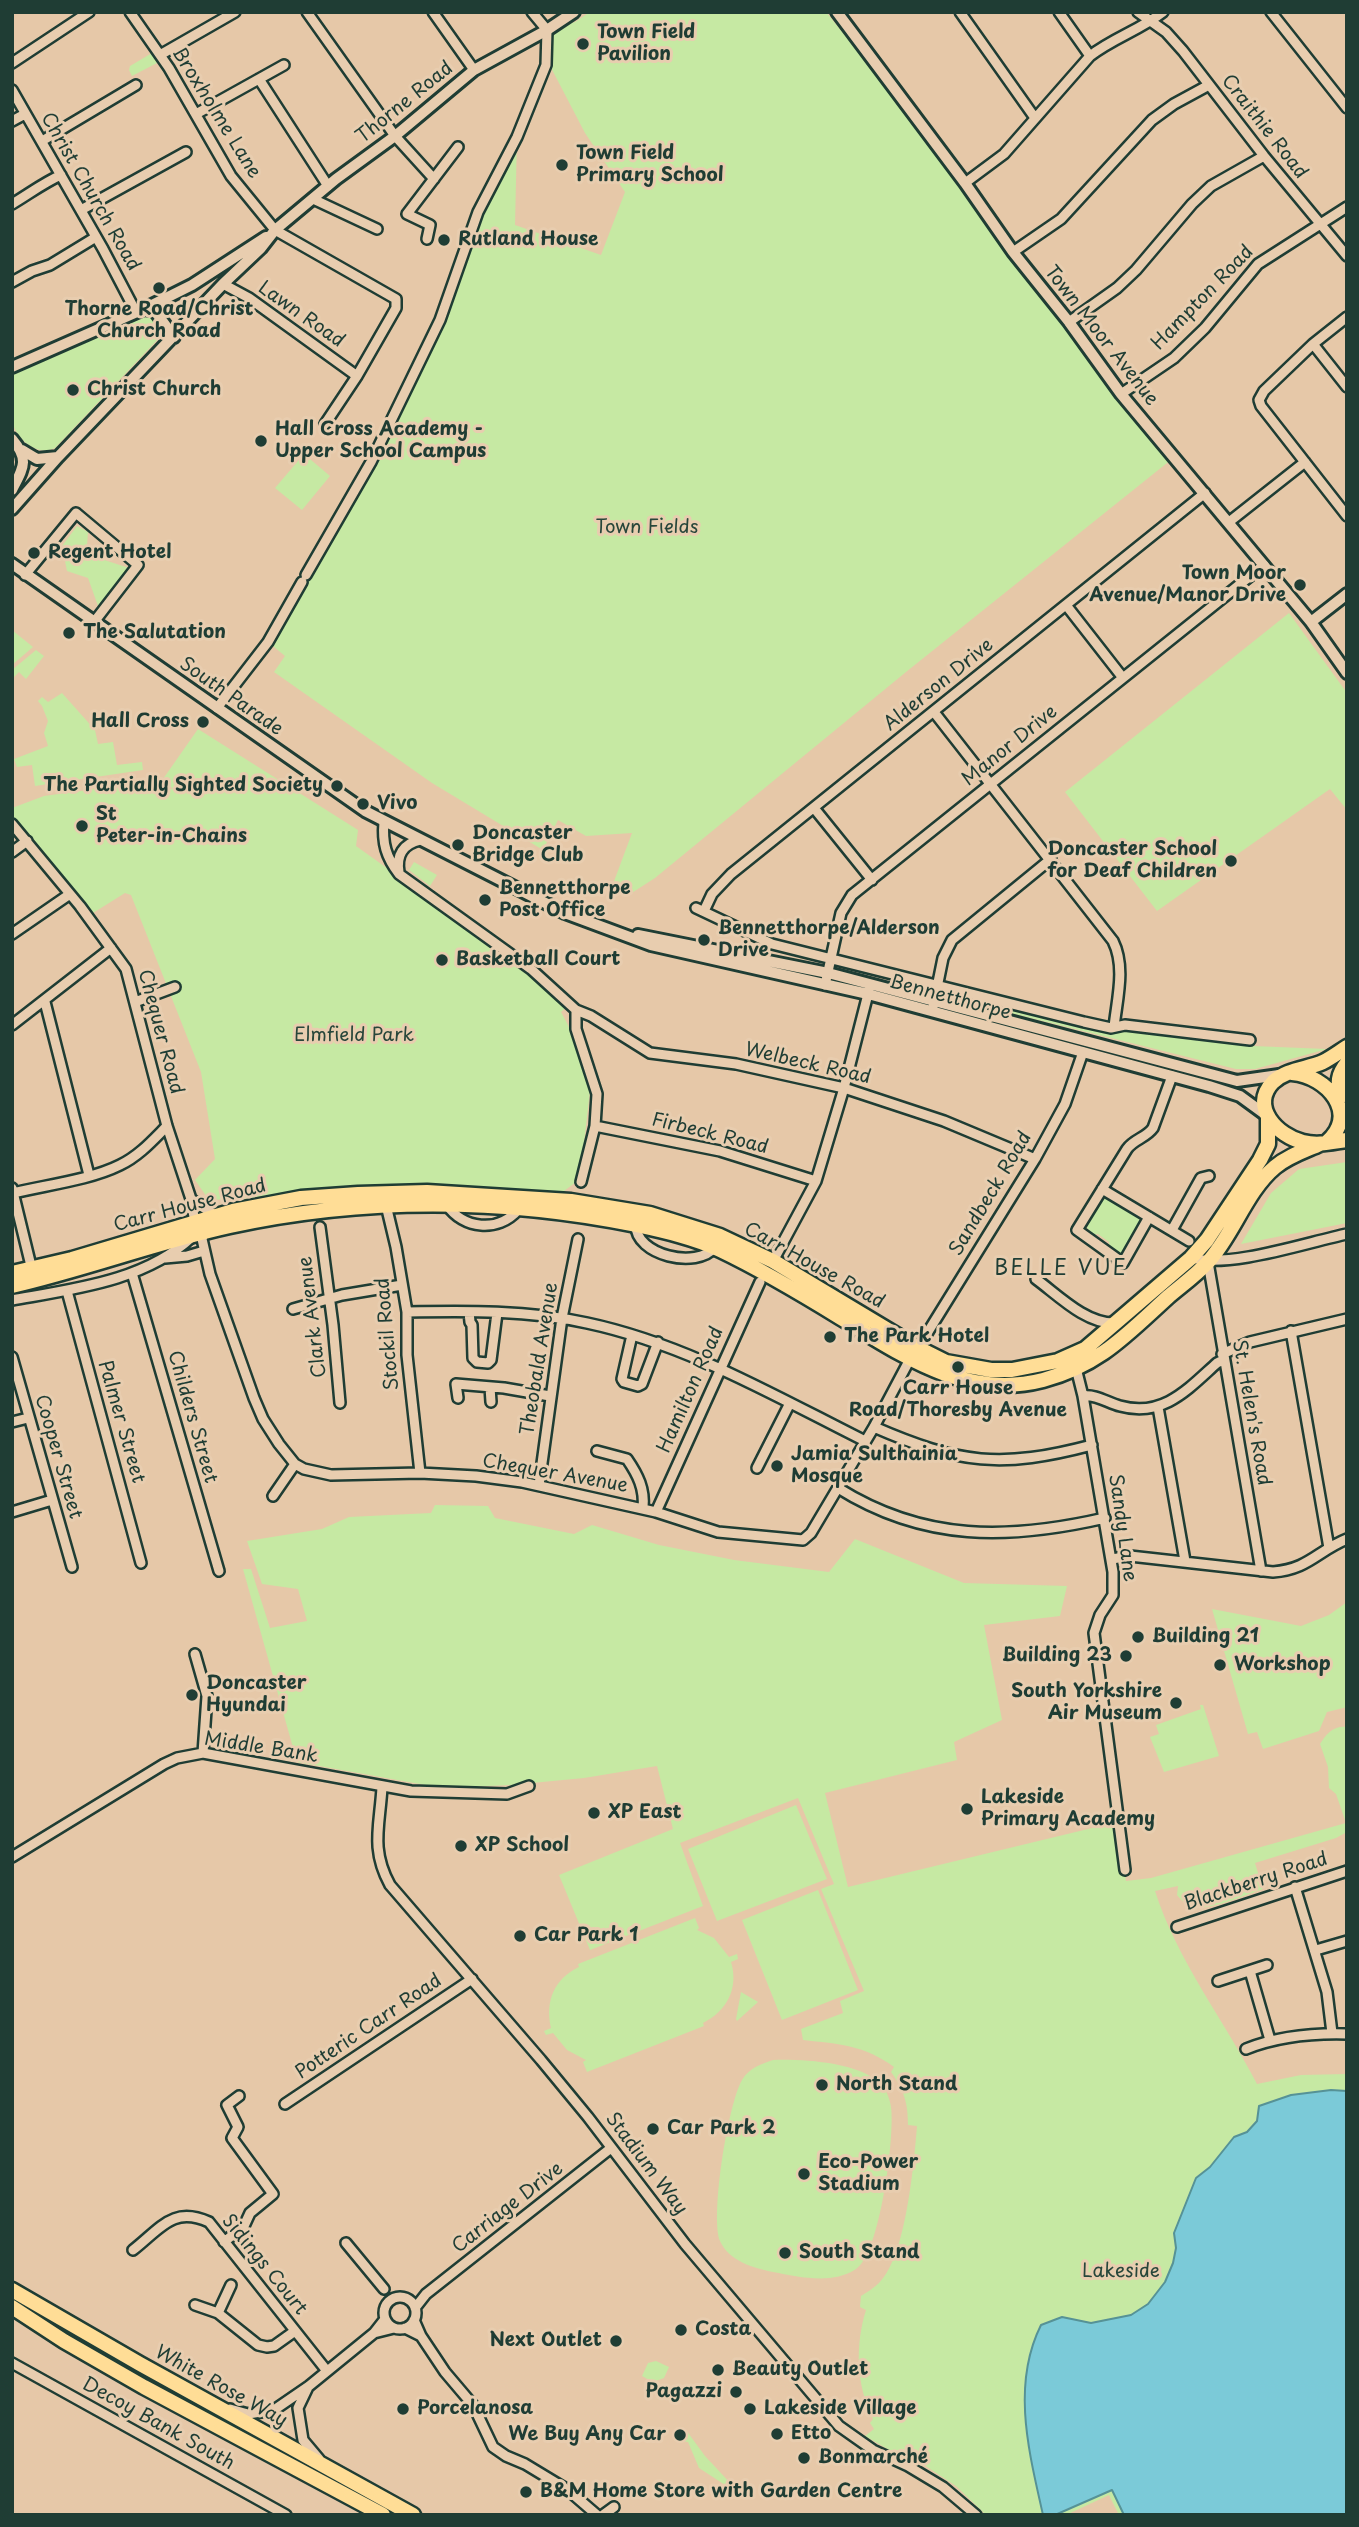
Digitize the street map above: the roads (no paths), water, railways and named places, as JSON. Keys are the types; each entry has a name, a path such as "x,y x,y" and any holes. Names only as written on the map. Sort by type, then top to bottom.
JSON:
{"highway":[{"path":"1347,1047 1322,1062 1285,1074 1271,1085 1264,1104 1267,1117 1291,1138 1305,1143 1323,1144 1347,1140"},
{"path":"1323,1144 1338,1133 1344,1122 1344,1103 1338,1080 1347,1063"},
{"path":"1285,1074 1303,1074 1319,1080 1332,1087 1344,1103"},
{"name":"Carr House Road","path":"12,1286 198,1230 217,1216 267,1203 301,1198 384,1199 481,1194 571,1200 650,1214 708,1232 773,1261 914,1353 938,1373 988,1385 1018,1384 1042,1380 1075,1362 1191,1258 1207,1240 1260,1160 1268,1144 1267,1117"},
{"name":"Carr House Road","path":"1075,1362 1094,1360 1115,1346 1208,1262 1261,1183 1278,1164 1290,1156 1323,1144"},
{"path":"1278,1164 1347,1150"},
{"name":"Carr House Road","path":"12,1273 198,1230 384,1199 518,1210 636,1225 715,1247 914,1353"},
{"name":"White Rose Way","path":"12,2290 70,2325 413,2515"},
{"name":"White Rose Way","path":"12,2307 64,2341 144,2387 383,2515"}],"street":[{"path":"12,63 89,12"},
{"name":"Broxholme Lane","path":"130,12 160,55 231,176 272,233"},
{"path":"160,55 235,12"},
{"path":"307,12 395,136 434,179"},
{"path":"433,12 474,70"},
{"path":"217,708 268,642 371,462 440,320 478,212 517,137 546,65 547,30 532,12"},
{"name":"Thorne Road","path":"12,367 140,311 213,274 272,233 474,70 574,12"},
{"name":"Town Moor Avenue","path":"837,12 1121,394 1311,622 1347,673"},
{"path":"960,12 1035,118"},
{"path":"1059,12 1090,56"},
{"name":"Craithie Road","path":"1138,12 1175,42 1347,256"},
{"path":"965,183 1004,153 1090,56 1103,46 1151,22 1163,12"},
{"path":"1271,12 1347,108"},
{"path":"195,114 284,65"},
{"path":"259,79 328,186"},
{"path":"42,141 136,85"},
{"path":"1013,252 1061,219 1153,120 1174,104 1209,85"},
{"name":"Christ Church Road","path":"12,90 140,311"},
{"path":"12,121 25,114"},
{"path":"427,239 430,225 407,214 458,147"},
{"path":"81,210 186,152"},
{"path":"1069,322 1117,288 1136,270 1192,204 1211,186 1264,156"},
{"path":"12,204 35,191 38,186 61,175"},
{"path":"313,199 377,229"},
{"name":"Hampton Road","path":"1121,394 1183,349 1205,328 1258,264 1347,207"},
{"path":"272,233 396,299 396,308 357,376 325,424"},
{"name":"Thorne Road","path":"12,509 223,284 261,248 272,233"},
{"path":"12,282 50,265 96,237"},
{"name":"Lawn Road","path":"223,284 249,298 357,376"},
{"path":"140,311 155,311 174,337"},
{"path":"1347,317 1313,344 1264,391 1259,400 1347,516"},
{"path":"1313,344 1347,387"},
{"path":"12,439 21,449 37,459 58,457"},
{"path":"12,491 24,459 21,449"},
{"path":"1228,522 1305,462"},
{"name":"Alderson Drive","path":"700,909 722,882 1205,493"},
{"path":"26,575 76,513 138,565 94,622"},
{"name":"Manor Drive","path":"825,985 841,913 852,895 1264,565"},
{"name":"South Parade","path":"12,566 384,822"},
{"path":"1311,622 1347,594"},
{"path":"1066,605 1123,678"},
{"path":"934,712 1113,941 1119,954 1114,1027"},
{"path":"814,808 872,880"},
{"path":"384,822 383,839 388,857 400,874"},
{"name":"Bennetthorpe","path":"384,822 565,913 651,945 825,985 870,990"},
{"name":"Chequer Road","path":"12,824 70,894 125,969 198,1230"},
{"path":"400,874 399,857 403,849 408,843 420,840"},
{"path":"12,852 27,841"},
{"path":"933,1006 943,958 952,940 1051,859"},
{"name":"Welbeck Road","path":"400,874 531,969 576,1010 591,1016 650,1053 736,1064 844,1088 944,1121 1034,1159"},
{"path":"12,934 70,894"},
{"name":"Bennetthorpe","path":"700,909 772,944 1084,1022 1114,1027 1125,1024 1250,1040"},
{"name":"Bennetthorpe","path":"618,932 828,973 870,990 1237,1081 1285,1074"},
{"path":"767,959 772,944"},
{"path":"12,1025 45,1002 111,948"},
{"path":"135,1002 175,987"},
{"path":"773,1261 816,1181 870,990"},
{"path":"45,1002 89,1175"},
{"name":"Bennetthorpe","path":"933,1006 1240,1096 1267,1117"},
{"path":"576,1010 576,1029 597,1094 594,1126 581,1182"},
{"name":"Sandbeck Road","path":"806,1538 811,1534 874,1427 914,1353 1034,1159 1065,1104 1083,1052"},
{"path":"1149,1217 1123,1263 1077,1230 1131,1143 1150,1133 1172,1076"},
{"path":"32,1270 13,1191 113,1168 131,1158 167,1126"},
{"name":"Firbeck Road","path":"594,1126 720,1151 816,1181"},
{"path":"1171,1230 1201,1178 1209,1176"},
{"path":"1102,1189 1189,1241"},
{"path":"191,1199 217,1216"},
{"name":"Stockil Road","path":"384,1199 396,1247 407,1312 407,1355 420,1473"},
{"name":"Carr House Road","path":"636,1225 635,1230 639,1237 667,1257 693,1258 710,1254 715,1247"},
{"name":"Clark Avenue","path":"320,1227 340,1403"},
{"path":"12,1300 67,1291 132,1273 162,1258 198,1230 259,1409 279,1444 295,1464 273,1496"},
{"path":"1191,1258 1208,1262 1242,1257 1347,1234"},
{"name":"Theobald Avenue","path":"539,1485 562,1318 578,1239"},
{"path":"1241,1244 1242,1257"},
{"path":"162,1258 187,1256 204,1251"},
{"name":"St. Helen's Road","path":"1208,1262 1261,1570"},
{"name":"Childers Street","path":"132,1273 219,1571"},
{"path":"1036,1279 1073,1309 1098,1321 1118,1323"},
{"name":"Hamilton Road","path":"656,1511 760,1282"},
{"path":"292,1309 342,1295 402,1285"},
{"name":"Palmer Street","path":"67,1291 141,1563"},
{"path":"407,1312 497,1312 562,1318 658,1342 720,1368 865,1441"},
{"path":"469,1312 474,1358 477,1362 488,1363 491,1360 497,1312"},
{"path":"1083,1396 1092,1395 1130,1409 1158,1407 1180,1397 1223,1357 1250,1342 1347,1319"},
{"path":"1098,1321 1098,1339"},
{"path":"1291,1331 1329,1548"},
{"path":"632,1335 622,1379 638,1386 642,1384 658,1342"},
{"name":"Cooper Street","path":"12,1357 72,1567"},
{"name":"Sandy Lane","path":"1075,1362 1112,1559 1113,1595 1100,1615 1094,1633 1125,1870"},
{"path":"458,1398 456,1384 551,1396"},
{"path":"490,1387 491,1402"},
{"path":"757,1468 790,1403"},
{"path":"1158,1407 1185,1561"},
{"path":"12,1422 28,1418"},
{"path":"874,1427 940,1452 986,1460 1040,1458 1092,1445"},
{"path":"597,1451 627,1459 642,1485 645,1496 643,1508"},
{"name":"Chequer Avenue","path":"295,1464 316,1473 331,1475 420,1473 476,1476 539,1485 656,1511 731,1534 797,1540 806,1538"},
{"path":"838,1488 859,1502 892,1515 955,1531 1013,1533 1063,1527 1105,1518"},
{"path":"12,1512 52,1500"},
{"path":"1112,1559 1130,1556 1273,1572 1297,1568 1347,1539"},
{"path":"195,1654 207,1696 202,1753"},
{"name":"Middle Bank","path":"12,1857 164,1764 177,1758 202,1753 382,1787 426,1792 511,1793 529,1786"},
{"name":"Stadium Way","path":"382,1787 376,1837 383,1872 390,1885 583,2111 684,2244 839,2426 873,2450 924,2475 973,2512"},
{"name":"Blackberry Road","path":"1177,1927 1347,1871"},
{"path":"1295,1887 1316,1950 1330,2007 1332,2034"},
{"path":"1316,1950 1347,1941"},
{"path":"1218,1982 1267,1965"},
{"path":"1250,1971 1270,2040"},
{"name":"Potteric Carr Road","path":"285,2104 472,1979"},
{"path":"1246,2049 1270,2040 1347,2034"},
{"path":"225,2242 244,2226 250,2213 273,2194 232,2138 238,2127 226,2105 239,2096"},
{"name":"Carriage Drive","path":"415,2308 426,2294 611,2148"},
{"name":"Sidings Court","path":"133,2250 172,2219 184,2214 209,2222 327,2371"},
{"path":"345,2243 384,2289 397,2297"},
{"name":"Sidings Court","path":"218,2313 230,2285"},
{"path":"384,2289 387,2302 385,2319 394,2328"},
{"name":"Carriage Drive","path":"397,2297 408,2298 426,2294"},
{"path":"387,2302 397,2297"},
{"path":"408,2298 415,2308 414,2320 421,2336 445,2372 473,2405 493,2447 568,2490 597,2515"},
{"name":"Sidings Court","path":"195,2305 218,2313 258,2345 274,2346 295,2331"},
{"path":"215,2405 248,2414 274,2410 309,2386 374,2333 385,2319"},
{"path":"405,2328 414,2320"},
{"path":"374,2333 405,2328 421,2336"},
{"name":"Decoy Bank South","path":"12,2363 286,2515"},
{"path":"309,2386 298,2408 303,2440 327,2467"},
{"path":"603,2515 614,2507"}],"water":[{"name":"Lakeside","path":"1331,2090 1347,2091 1347,2515 1124,2515 1112,2490 1055,2515 1043,2515 1028,2443 1025,2395 1032,2348 1041,2325 1062,2317 1091,2323 1131,2315 1148,2304 1165,2282 1173,2263 1176,2248 1174,2233 1196,2178 1210,2167 1234,2137 1247,2132 1257,2121 1259,2106 1291,2095"}],"place":[{"name":"Town Field Pavilion","path":"583,44"},
{"name":"Town Field Primary School","path":"562,165"},
{"name":"Rutland House","path":"444,240"},
{"name":"Thorne Road/Christ Church Road","path":"159,288"},
{"name":"Christ Church","path":"73,390"},
{"name":"Hall Cross Academy - Upper School Campus","path":"261,441"},
{"name":"Regent Hotel","path":"34,553"},
{"name":"Town Moor Avenue/Manor Drive","path":"1300,585"},
{"name":"The Salutation","path":"69,633"},
{"name":"Hall Cross","path":"203,722"},
{"name":"The Partially Sighted Society","path":"337,786"},
{"name":"Vivo","path":"363,804"},
{"name":"St Peter-in-Chains","path":"82,826"},
{"name":"Doncaster Bridge Club","path":"458,845"},
{"name":"Doncaster School for Deaf Children","path":"1231,861"},
{"name":"Bennetthorpe Post Office","path":"485,900"},
{"name":"Bennetthorpe/Alderson Drive","path":"704,940"},
{"name":"Basketball Court","path":"442,960"},
{"name":"The Park Hotel","path":"830,1337"},
{"name":"Carr House Road/Thoresby Avenue","path":"958,1367"},
{"name":"Jamia Sulthainia Mosque","path":"777,1466"},
{"name":"Building 21","path":"1138,1637"},
{"name":"Building 23","path":"1126,1656"},
{"name":"Workshop","path":"1220,1665"},
{"name":"Doncaster Hyundai","path":"192,1695"},
{"name":"South Yorkshire Air Museum","path":"1176,1703"},
{"name":"Lakeside Primary Academy","path":"967,1809"},
{"name":"XP East","path":"594,1813"},
{"name":"XP School","path":"461,1846"},
{"name":"Car Park 1","path":"520,1936"},
{"name":"North Stand","path":"822,2085"},
{"name":"Car Park 2","path":"653,2129"},
{"name":"Eco-Power Stadium","path":"804,2174"},
{"name":"South Stand","path":"785,2253"},
{"name":"Costa","path":"681,2330"},
{"name":"Next Outlet","path":"616,2341"},
{"name":"Beauty Outlet","path":"718,2370"},
{"name":"Pagazzi","path":"736,2392"},
{"name":"Porcelanosa","path":"403,2409"},
{"name":"Lakeside Village","path":"750,2409"},
{"name":"Etto","path":"777,2434"},
{"name":"We Buy Any Car","path":"680,2435"},
{"name":"Bonmarché","path":"804,2458"},
{"name":"B&M Home Store with Garden Centre","path":"526,2492"}],"district":[{"name":"BELLE VUE","path":"1061,1269"}],"park label":[{"name":"Town Fields","path":"647,528"},
{"name":"Elmfield Park","path":"354,1036"}]}
